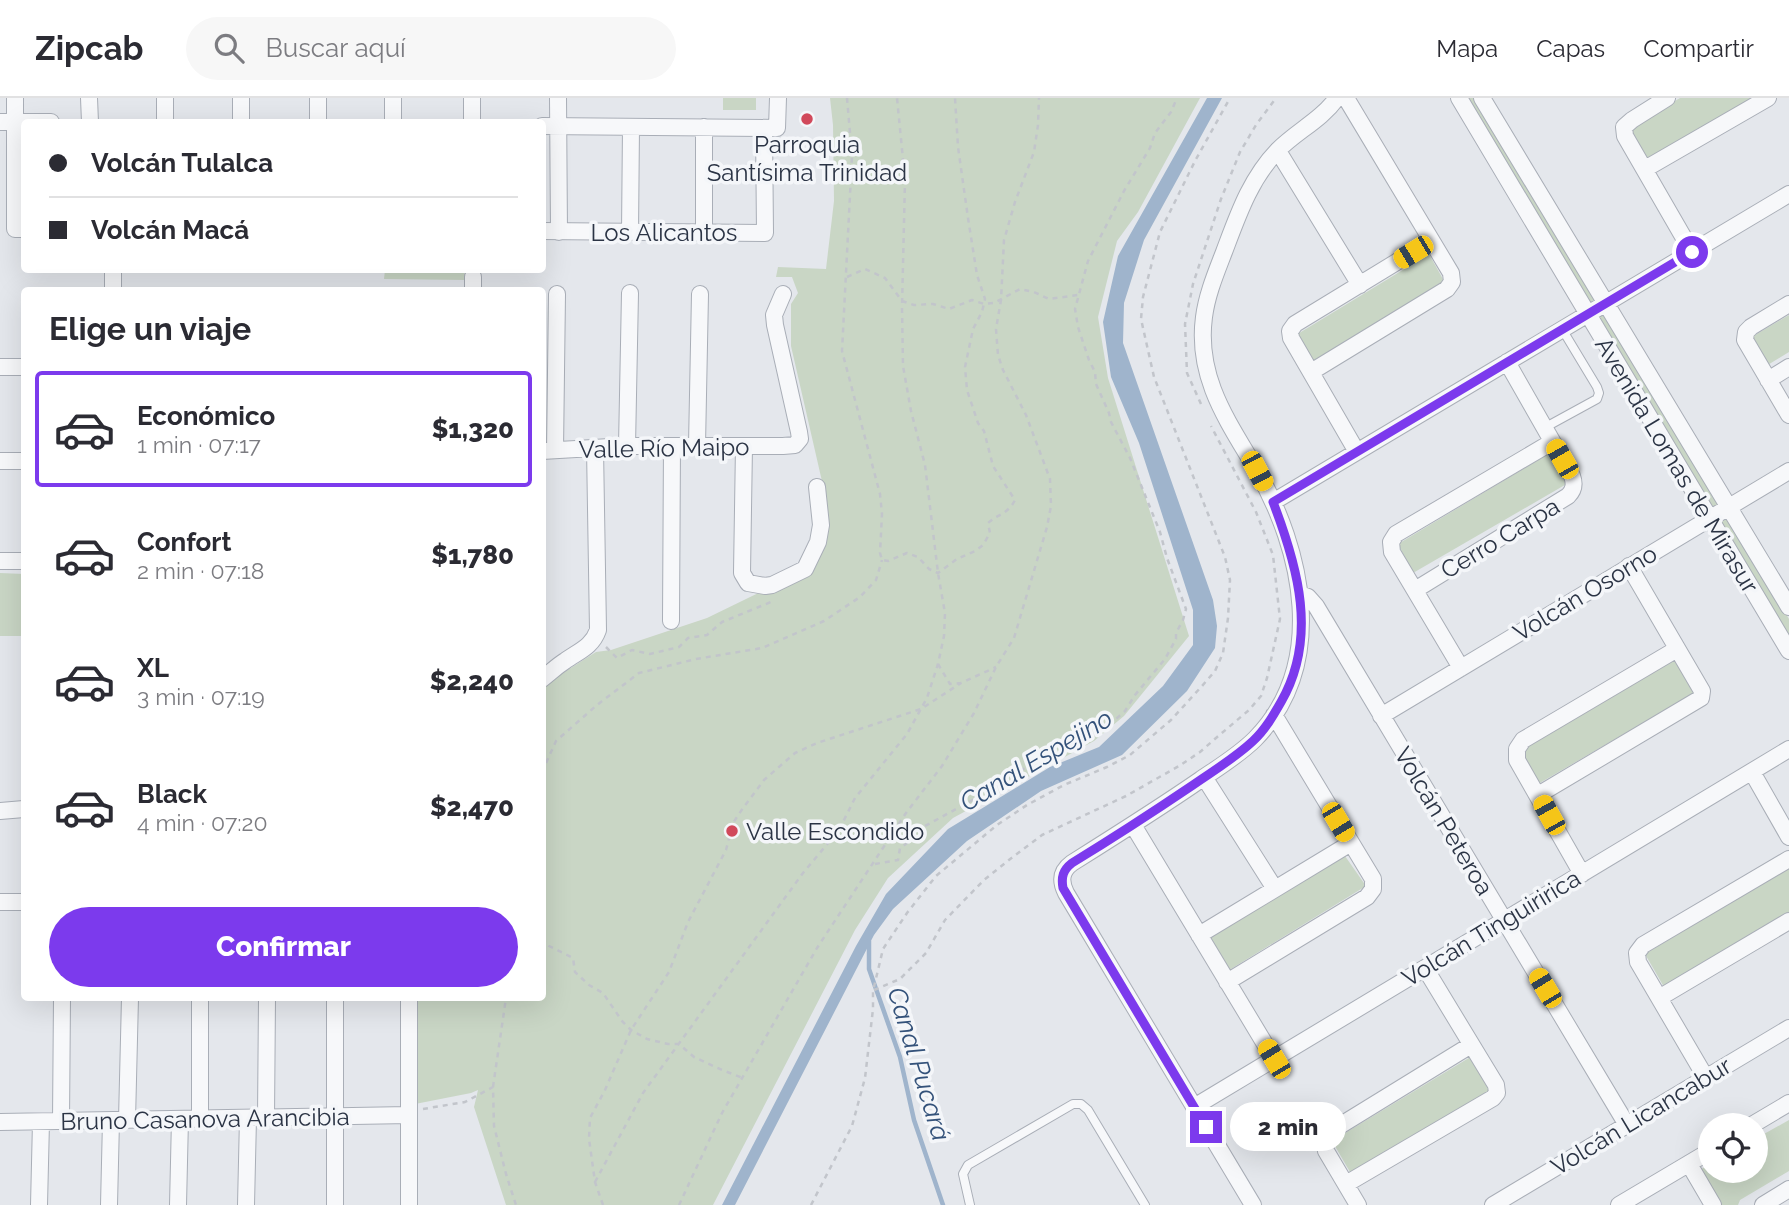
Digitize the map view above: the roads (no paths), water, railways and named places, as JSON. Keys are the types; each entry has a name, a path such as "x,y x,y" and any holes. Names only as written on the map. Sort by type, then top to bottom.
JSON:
{"street":[{"path":"15,98 7,122 20,229"},
{"path":"89,98 90,119"},
{"path":"165,98 165,119"},
{"path":"241,98 241,119"},
{"path":"318,98 318,119"},
{"path":"393,98 393,119"},
{"path":"472,98 472,119"},
{"path":"551,232 551,126 558,98"},
{"path":"551,126 770,128 778,98"},
{"path":"1253,1205 1066,893 1062,876 1067,866 1243,750 1265,728 1291,681 1302,627 1300,594 1289,547 1273,502 1213,392 1205,358 1203,330 1209,295 1243,202 1259,173 1278,151 1324,114 1338,98"},
{"path":"1311,372 1450,286 1452,282 1451,273 1346,98"},
{"path":"1462,103 1483,98"},
{"name":"Avenida Lomas de Mirasur","path":"1483,98 1789,607"},
{"path":"1667,98 1623,127 1625,136 1692,252"},
{"path":"1645,169 1768,98"},
{"name":"Avenida Lomas de Mirasur","path":"1462,103 1789,651"},
{"path":"630,232 631,127"},
{"path":"704,127 704,232"},
{"name":"Los Alicantos","path":"551,232 765,233 770,128"},
{"path":"1278,151 1360,285"},
{"path":"1273,502 1789,194"},
{"path":"1357,452 1291,338 1292,327 1432,241"},
{"path":"627,446 630,293"},
{"path":"546,450 557,294"},
{"path":"697,445 699,294"},
{"name":"Valle Río Maipo","path":"546,450 627,446 794,445 800,439 774,315 783,294"},
{"path":"1789,304 1751,327 1746,332 1745,340 1789,415"},
{"name":"Cerro Carpa","path":"1415,590 1572,492 1574,481 1507,362"},
{"path":"0,367 21,367"},
{"path":"1768,380 1789,367"},
{"name":"Cerro Carpa","path":"1461,668 1392,552 1393,538 1548,435"},
{"path":"671,621 672,446"},
{"path":"744,446 742,573 748,583 772,585 806,569 818,542 821,525 817,486"},
{"path":"546,676 590,646 598,630 595,448"},
{"path":"0,461 21,461"},
{"name":"Volcán Osorno","path":"1381,716 1789,471"},
{"path":"0,561 21,561"},
{"path":"1538,795 1701,698 1702,691 1629,566"},
{"name":"Volcán Peteroa","path":"1300,594 1308,597 1316,606 1627,1125"},
{"path":"1582,874 1517,760 1517,749 1523,740 1677,649"},
{"path":"1227,982 1371,893 1373,889 1373,879 1274,715"},
{"name":"Volcán Tinguiririca","path":"1194,1107 1789,750"},
{"path":"1752,772 1789,837"},
{"path":"1204,777 1275,889"},
{"path":"0,811 21,809"},
{"path":"1133,825 1274,1059"},
{"path":"1199,935 1351,843"},
{"path":"1706,1078 1638,962 1637,953 1640,947 1789,859"},
{"path":"0,902 21,902"},
{"path":"1659,999 1789,920"},
{"path":"1346,1184 1496,1096 1496,1085 1425,968"},
{"path":"61,1121 62,1001"},
{"path":"109,1205 130,1001"},
{"path":"200,1001 200,1119"},
{"path":"267,1001 267,1118"},
{"path":"335,1001 335,1205"},
{"path":"409,1001 409,1205"},
{"name":"Volcán Licancabur","path":"1493,1205 1789,1028"},
{"path":"1358,1205 1324,1146 1328,1133 1471,1045"},
{"path":"1768,1115 1789,1102"},
{"name":"Bruno Casanova Arancibia","path":"0,1122 336,1117 410,1113"},
{"path":"246,1205 248,1118"},
{"path":"178,1205 180,1119"},
{"path":"39,1205 41,1122"},
{"path":"1619,1205 1698,1158"},
{"path":"1689,1164 1713,1205"}],"lane":[{"path":"1548,435 1597,399 1599,393 1562,329"},
{"path":"970,1205 963,1174 968,1165 1073,1104 1080,1104 1088,1110 1145,1205"}],"water":[{"path":"1207,98 1222,98 1144,240 1124,303 1123,343 1213,600 1217,626 1215,648 1187,691 1122,755 1041,791 967,841 893,909 874,935 735,1205 722,1205 856,946 886,894 948,829 1050,767 1099,747 1163,686 1193,645 1193,610 1139,443 1111,377 1103,322 1118,256"}],"waterway":[{"name":"Canal Pucará","path":"869,941 869,969 900,1057 914,1120 943,1205"}],"place":[{"name":"Parroquia Santísima Trinidad","path":"807,119"},
{"name":"Valle Escondido","path":"732,831"}],"water label":[{"name":"Canal Espejino","path":"1036,760"}]}
